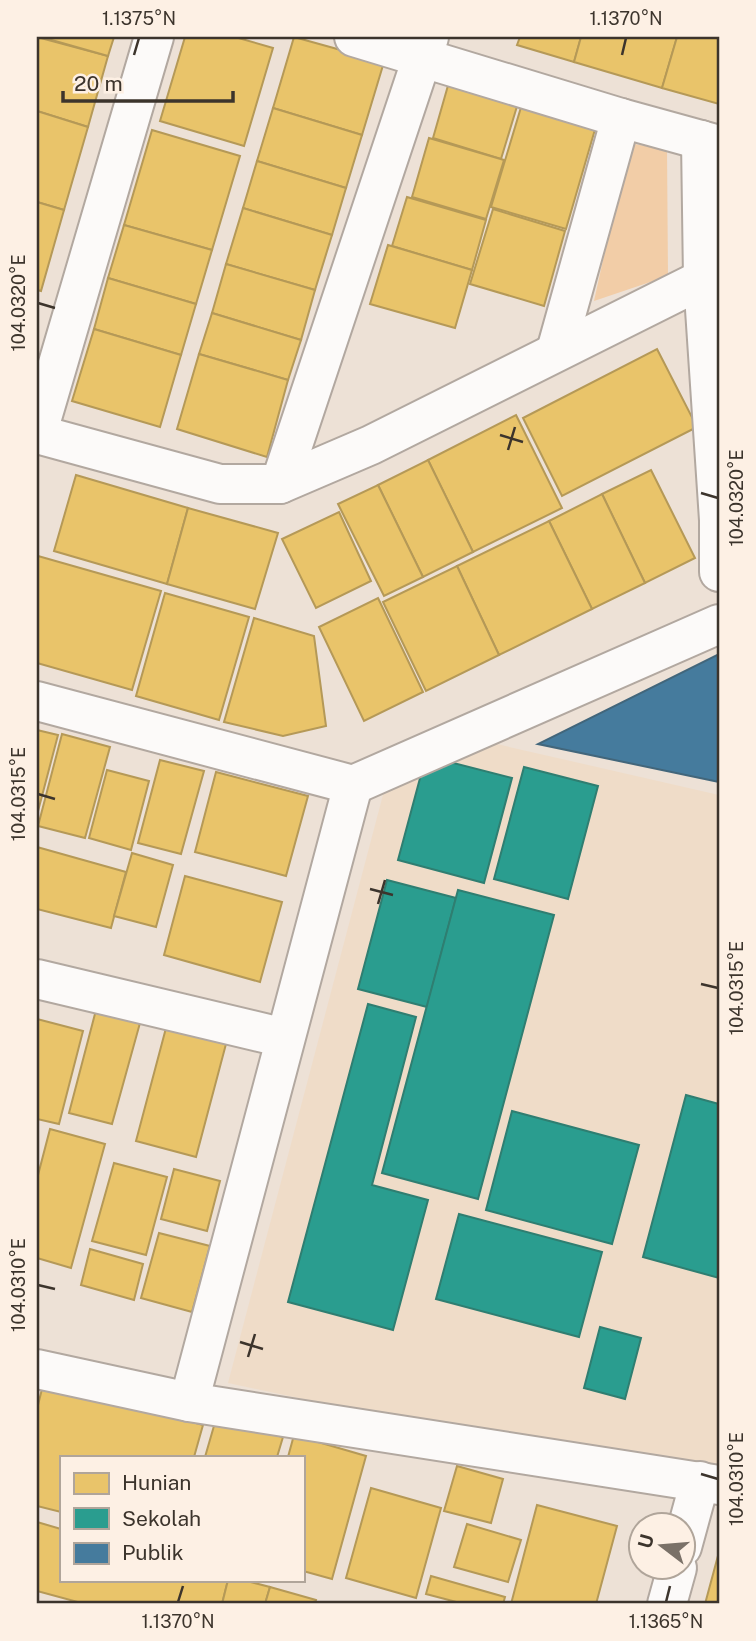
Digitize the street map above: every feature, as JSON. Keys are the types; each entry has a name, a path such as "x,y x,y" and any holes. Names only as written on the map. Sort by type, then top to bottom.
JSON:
{"street":[{"path":"153,37 37,435 220,484 280,484 371,445 703,279"},
{"path":"354,37 426,47 621,118 710,142 703,279 719,520 719,572"},
{"path":"280,484 426,47"},
{"path":"556,351 621,118"},
{"path":"37,701 353,785 719,624"},
{"path":"190,1402 353,785"},
{"path":"37,979 285,1038"},
{"path":"37,1368 190,1402 710,1483 696,1515"},
{"path":"667,1604 673,1582"}],"shaded area":[{"path":"629,143 667,150 668,276 594,301"},
{"path":"466,737 719,795 719,1488 228,1383 389,772"}],"building: Hunian":[{"path":"37,37 108,56 88,127 37,111"},
{"path":"41,37 114,37 108,56"},
{"path":"185,37 235,37 273,48 244,146 160,121"},
{"path":"294,37 384,62 362,135 273,108"},
{"path":"520,37 581,37 574,62 517,45"},
{"path":"581,37 677,37 662,88 574,62"},
{"path":"677,37 719,37 719,104 662,88"},
{"path":"449,82 518,103 501,159 433,138"},
{"path":"522,104 596,126 566,229 491,207"},
{"path":"273,108 362,135 346,188 257,161"},
{"path":"37,111 88,127 64,210 37,202"},
{"path":"152,130 240,156 212,250 124,225"},
{"path":"429,138 504,160 486,219 412,197"},
{"path":"257,161 346,188 332,235 243,208"},
{"path":"407,197 486,220 472,270 392,246"},
{"path":"37,202 64,210 41,291 37,290"},
{"path":"243,208 332,235 315,290 226,264"},
{"path":"493,209 565,231 544,306 470,284"},
{"path":"124,225 212,250 196,304 108,278"},
{"path":"388,245 472,270 455,328 370,304"},
{"path":"226,264 315,290 301,340 212,313"},
{"path":"108,278 196,304 181,355 94,329"},
{"path":"212,313 301,340 288,380 199,354"},
{"path":"94,329 181,355 160,427 72,401"},
{"path":"657,349 697,427 562,496 523,418"},
{"path":"199,354 288,380 267,457 177,429"},
{"path":"516,415 562,508 473,552 428,460"},
{"path":"428,460 473,552 423,577 378,485"},
{"path":"651,470 695,558 645,583 602,494"},
{"path":"76,475 188,508 167,584 54,551"},
{"path":"378,485 423,577 384,596 338,504"},
{"path":"602,494 645,583 592,609 549,521"},
{"path":"188,508 278,533 255,609 167,584"},
{"path":"339,512 371,581 316,608 282,539"},
{"path":"549,521 592,609 499,655 457,566"},
{"path":"38,556 161,591 132,690 37,663"},
{"path":"457,566 499,655 426,691 383,602"},
{"path":"165,593 249,617 219,720 136,696"},
{"path":"378,598 423,692 364,721 319,627"},
{"path":"254,618 314,636 326,726 283,736 224,722"},
{"path":"37,730 58,735 37,815"},
{"path":"62,734 110,747 85,838 38,826"},
{"path":"160,760 204,771 181,854 138,843"},
{"path":"107,770 149,781 131,850 89,838"},
{"path":"216,772 308,796 286,876 195,852"},
{"path":"37,847 126,872 111,928 37,909"},
{"path":"132,853 173,865 156,927 114,916"},
{"path":"185,876 282,902 260,982 164,955"},
{"path":"96,1010 140,1023 112,1124 69,1113"},
{"path":"37,1019 83,1031 59,1124 37,1119"},
{"path":"166,1028 226,1044 196,1157 136,1141"},
{"path":"50,1129 105,1144 71,1268 37,1258 37,1179"},
{"path":"114,1163 167,1177 146,1255 92,1241"},
{"path":"174,1169 220,1181 207,1231 161,1219"},
{"path":"159,1233 210,1246 192,1312 141,1298"},
{"path":"90,1249 143,1264 134,1300 81,1285"},
{"path":"44,1381 203,1425 194,1456 60,1456 60,1512 37,1506 37,1409"},
{"path":"216,1419 283,1437 277,1456 205,1456"},
{"path":"294,1435 366,1456 332,1579 304,1571 304,1456 288,1456"},
{"path":"457,1466 503,1479 491,1523 444,1511"},
{"path":"371,1488 441,1508 416,1598 346,1578"},
{"path":"537,1505 617,1526 596,1604 511,1604"},
{"path":"37,1522 60,1529 60,1582 228,1582 222,1604 85,1604 37,1591"},
{"path":"467,1524 521,1540 508,1582 454,1567"},
{"path":"719,1552 719,1604 705,1604"},
{"path":"431,1576 505,1597 503,1604 464,1604 426,1594"},
{"path":"228,1582 251,1582 270,1587 265,1604 222,1604"},
{"path":"270,1587 316,1600 315,1604 265,1604"}],"building: Sekolah":[{"path":"426,756 512,778 484,883 398,860"},
{"path":"524,767 598,786 568,899 494,879"},
{"path":"387,880 456,898 427,1007 358,989"},
{"path":"458,890 554,915 478,1199 382,1173"},
{"path":"368,1004 416,1017 372,1185 428,1200 393,1330 288,1302"},
{"path":"686,1095 719,1104 719,1278 643,1257"},
{"path":"512,1111 639,1145 612,1244 486,1210"},
{"path":"459,1214 602,1252 579,1337 436,1299"},
{"path":"600,1327 641,1338 625,1399 584,1388"}],"building: Publik":[{"path":"719,654 719,782 538,744"}]}
